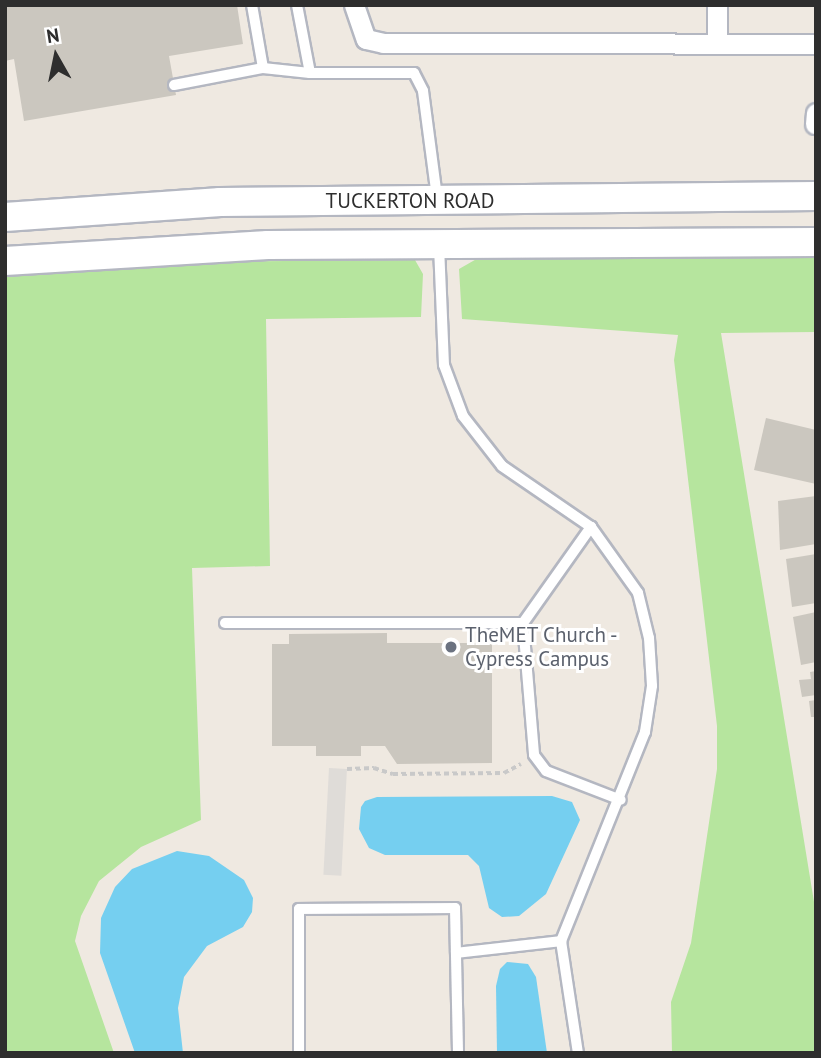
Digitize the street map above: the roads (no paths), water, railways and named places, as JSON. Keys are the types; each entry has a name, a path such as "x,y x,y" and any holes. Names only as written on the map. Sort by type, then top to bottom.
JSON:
{"main road":[{"name":"TUCKERTON ROAD","path":"5,217 220,202 437,203 816,196"},
{"path":"437,203 439,244"},
{"name":"TUCKERTON ROAD","path":"5,261 268,245 816,242"}],"street":[{"path":"354,5 366,38 383,43 816,44"},
{"path":"717,5 717,44"},
{"path":"816,113 816,124"}],"lane":[{"path":"252,5 263,68"},
{"path":"297,5 310,73"},
{"path":"174,85 263,68 310,73 414,73 423,91 437,203"},
{"path":"439,244 442,351 448,383 463,416 502,466 591,527 638,593 649,638 649,709 621,800 561,941 578,1053"},
{"path":"591,527 523,623 534,755 545,771 621,800"},
{"path":"225,623 523,623"},
{"path":"299,1053 299,909 455,908 458,1053"},
{"path":"456,953 561,941"}],"water":[{"path":"552,796 572,802 580,820 546,894 519,916 502,917 489,908 479,866 468,855 385,855 369,848 359,829 361,807 365,801 377,797"},
{"path":"177,851 209,856 244,880 253,898 252,912 243,927 207,946 184,977 178,1008 183,1053 135,1053 100,953 101,918 115,887 132,869"},
{"path":"507,962 528,964 536,977 547,1053 497,1053 496,986 500,969"}],"place":[{"name":"TheMET Church - Cypress Campus","path":"451,647"}]}
